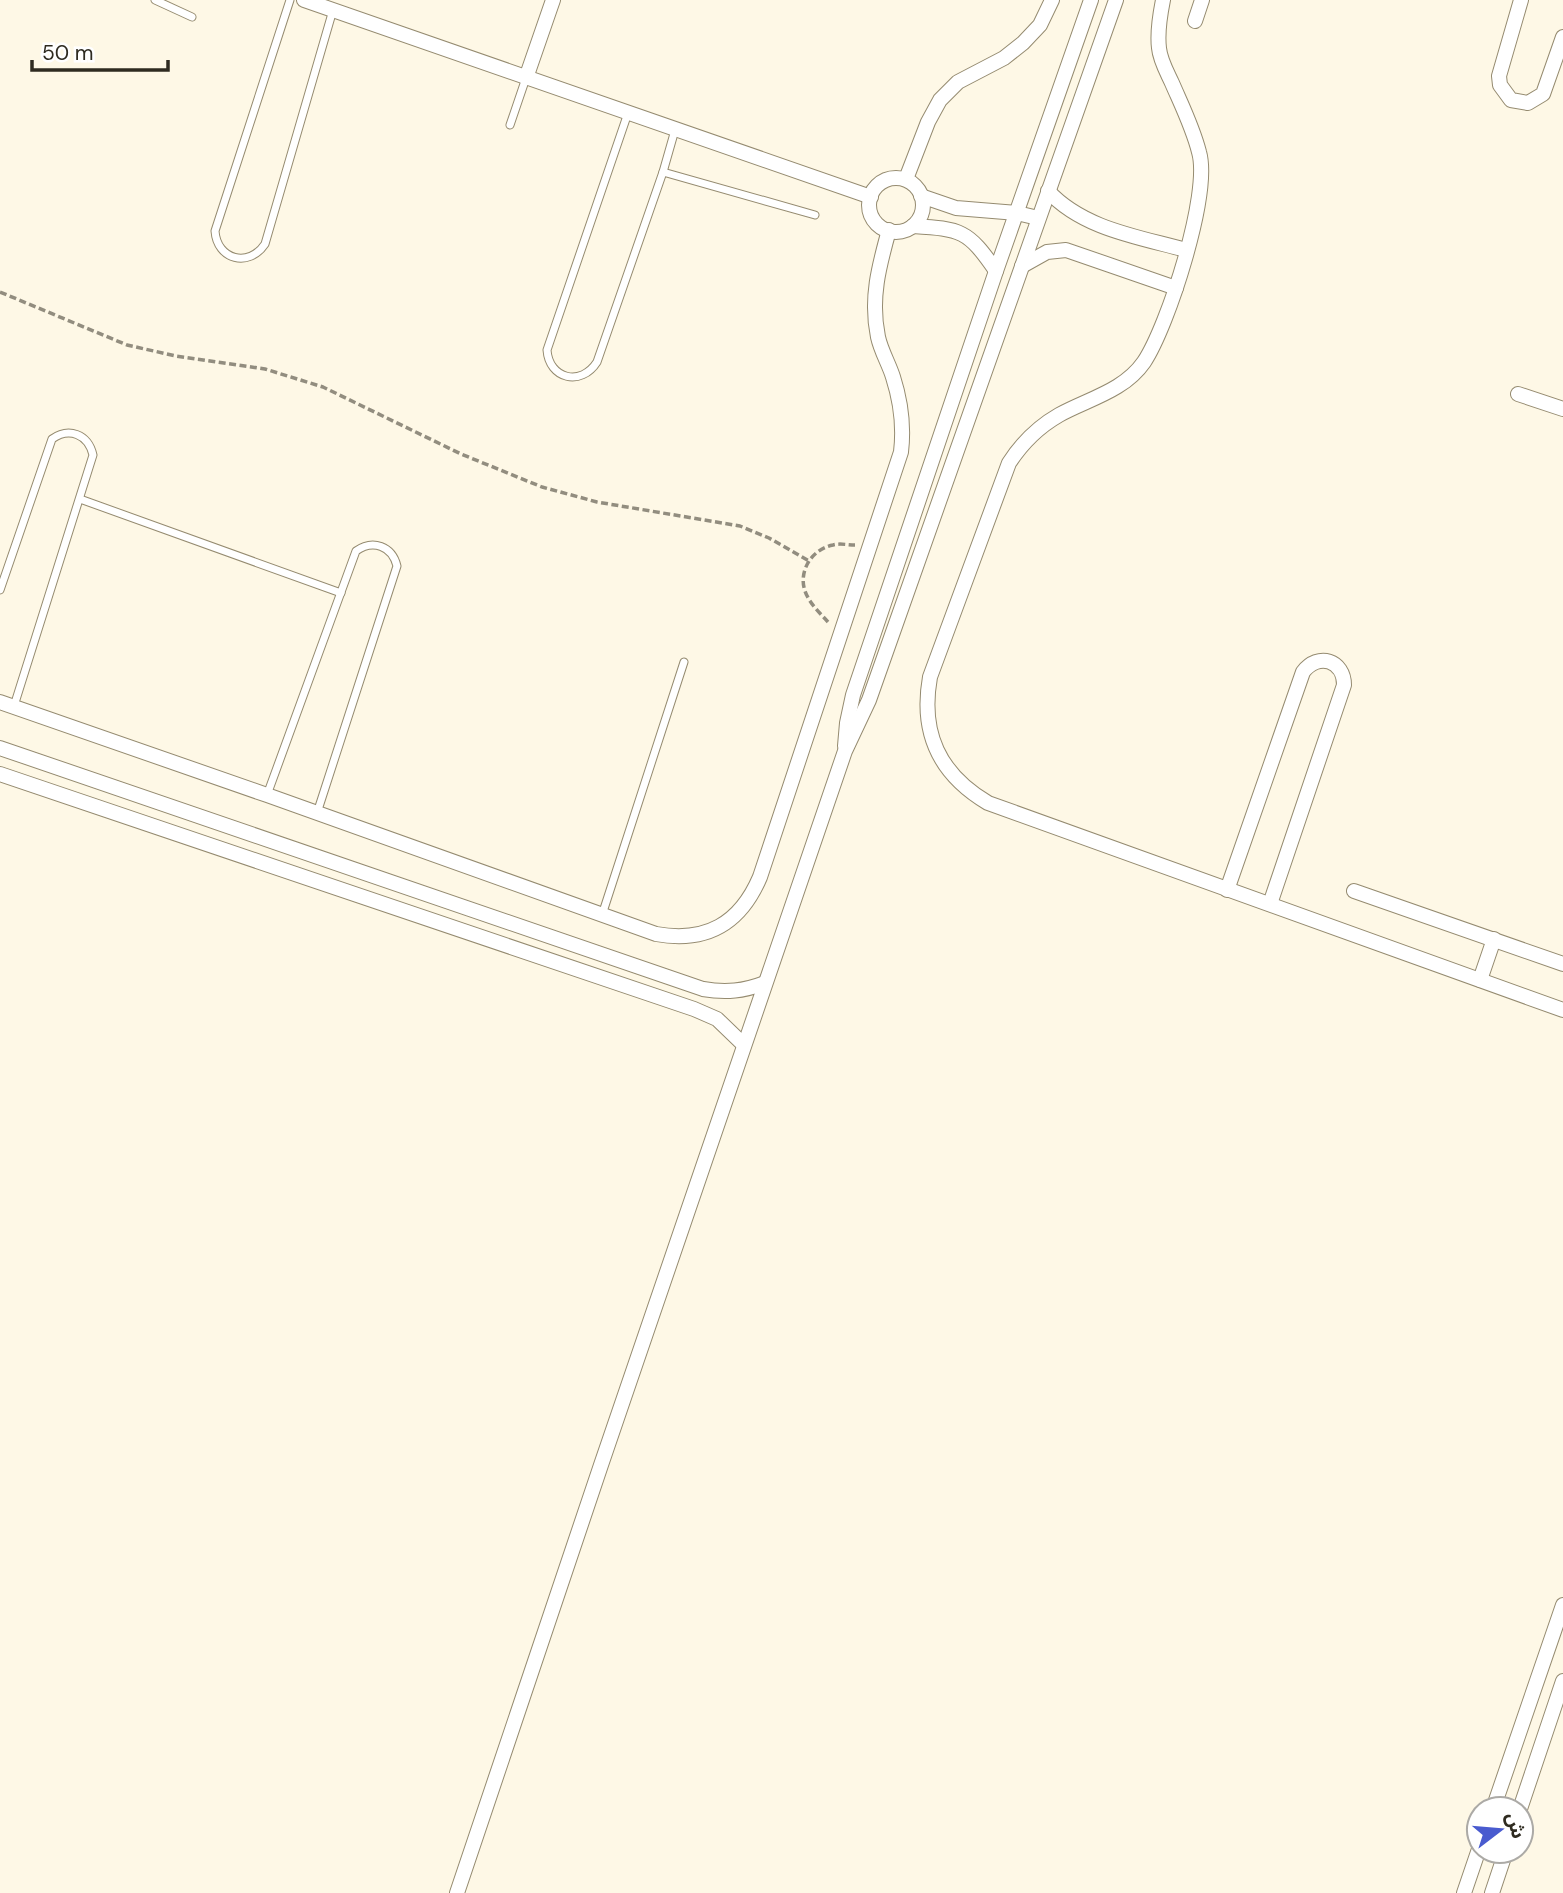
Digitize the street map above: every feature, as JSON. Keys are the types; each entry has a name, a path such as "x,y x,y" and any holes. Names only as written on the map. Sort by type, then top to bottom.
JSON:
{"street":[{"path":"304,0 871,197"},
{"path":"526,78 553,0"},
{"path":"906,179 928,122 940,100 958,82 1004,58 1023,43 1040,25 1052,0"},
{"path":"845,751 846,723 853,695 1091,0"},
{"path":"457,1893 845,751 869,701 1116,0"},
{"path":"1163,0 1159,50 1190,124 1201,164 1197,205 1176,288 1155,342 1144,362 1131,376 1108,393 1058,416 1037,430 1009,463 930,677 927,714 936,750 958,782 988,803 1563,1010"},
{"path":"1195,21 1202,0"},
{"path":"1521,0 1499,76 1500,85 1511,100 1528,103 1544,94 1563,37"},
{"path":"913,226 922,212 921,195 917,188 906,179 887,180 874,190 870,206 875,221 898,232 913,226 959,231 977,245 996,271"},
{"path":"1048,191 1064,207 1083,218 1186,250"},
{"path":"921,195 956,208 1017,213 1038,218"},
{"path":"7,704 656,934 693,936 728,922 742,910 753,895 760,877 896,470 904,433 898,393 879,340 876,319 877,274 889,230"},
{"path":"1022,266 1047,252 1066,250 1176,288"},
{"path":"1518,394 1563,409"},
{"path":"1227,890 1303,672 1316,660 1334,662 1344,676 1344,685 1269,904"},
{"path":"0,748 703,989 741,991 765,983"},
{"path":"0,774 694,1009 717,1019 744,1045"},
{"path":"1354,891 1563,964"},
{"path":"1480,979 1493,939"},
{"path":"1498,1795 1563,1605"},
{"path":"1525,1795 1563,1681"},
{"path":"1464,1893 1474,1865"},
{"path":"1492,1893 1501,1865"}],"lane":[{"path":"155,0 192,17"},
{"path":"290,0 215,231 220,249 239,259 254,256 265,244 334,10"},
{"path":"510,125 526,78"},
{"path":"628,113 547,350 552,368 563,376 579,377 592,369 597,362 675,130"},
{"path":"663,172 815,215"},
{"path":"0,590 52,439 64,433 77,434 88,442 93,454 80,499 7,704"},
{"path":"80,499 341,593"},
{"path":"267,795 356,551 368,544 381,545 392,553 397,566 317,813"},
{"path":"602,915 684,662"}],"path":[{"path":"0,292 127,345 176,356 265,369 313,383 350,398 461,454 542,487 597,502 740,526 769,538 809,561"},
{"path":"842,636 815,608 804,590 803,580 809,561 818,551 830,545 871,547"}]}
